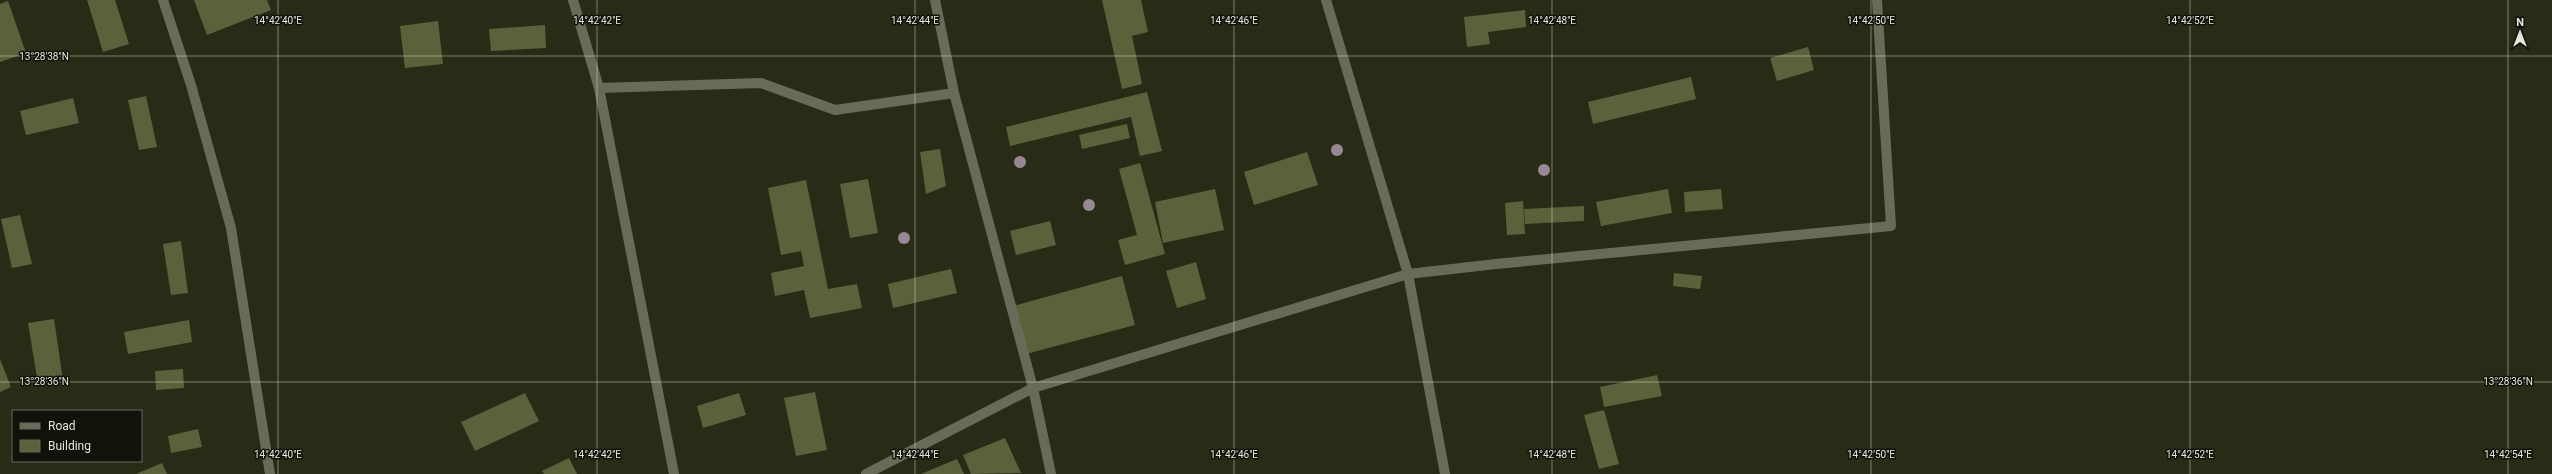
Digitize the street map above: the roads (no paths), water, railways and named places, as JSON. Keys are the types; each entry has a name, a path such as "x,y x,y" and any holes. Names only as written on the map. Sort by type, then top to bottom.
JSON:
{"street":[{"path":"163,0 191,85 231,228 270,474"},
{"path":"573,0 599,88 674,474"},
{"path":"935,0 954,93 1033,388 1051,474"},
{"path":"1326,0 1408,274 1445,474"},
{"path":"866,474 1033,388 1408,274 1496,264 1891,226 1877,0"},
{"path":"599,88 761,82 835,110 954,93"}]}
